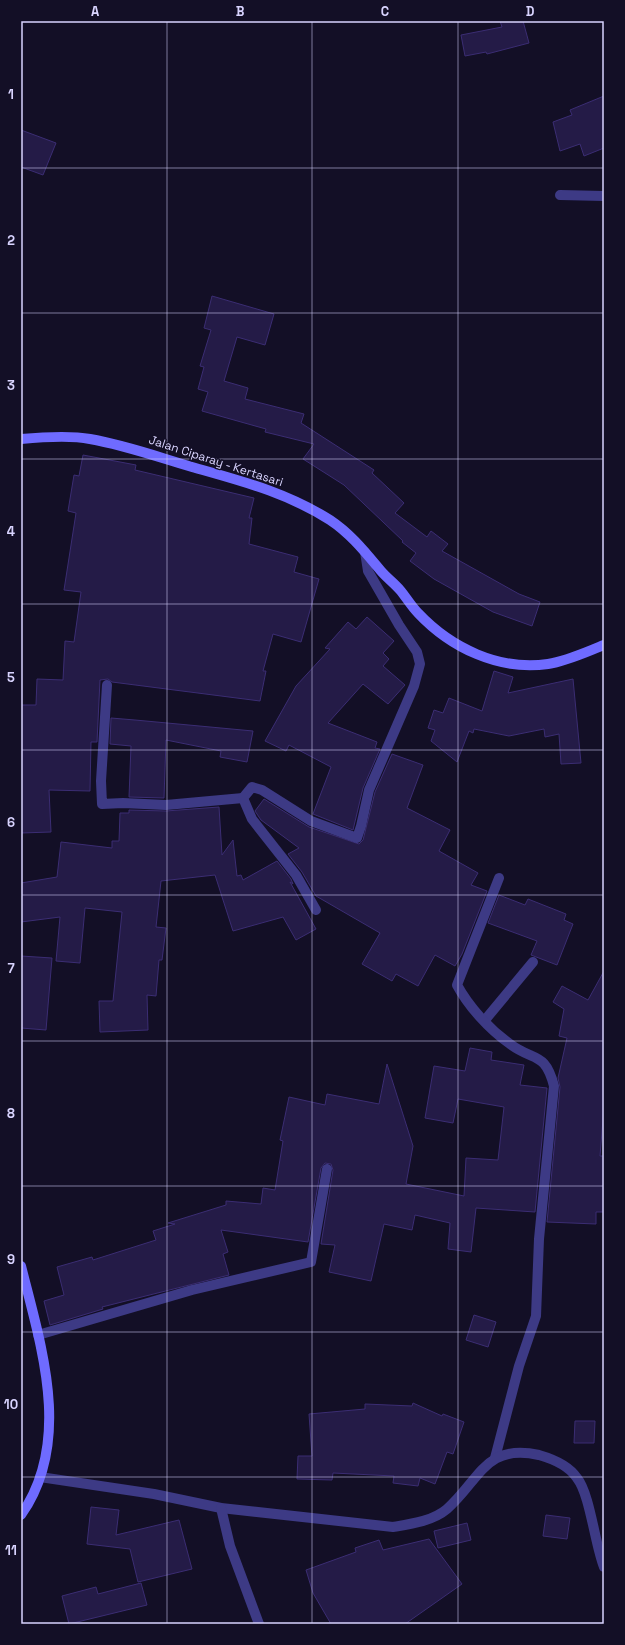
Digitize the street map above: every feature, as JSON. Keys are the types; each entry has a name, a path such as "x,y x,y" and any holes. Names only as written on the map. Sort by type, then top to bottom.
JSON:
{"main road":[{"name":"Jalan Ciparay - Kertasari","path":"21,439 89,438 136,449 175,462 248,482 285,496 330,521 349,534 400,589 418,613 458,646 484,658 529,666 549,664 604,645"},
{"path":"21,1266 38,1335 50,1413 47,1453 40,1477 28,1505 21,1515"}],"street":[{"path":"560,195 604,196"},
{"path":"107,685 101,781 102,804 123,802 166,805 243,798 252,787 262,790 310,821 357,838 369,790 414,686 420,664 417,652 399,625 368,572 365,552"},
{"path":"243,798 252,819 296,874 316,910"},
{"path":"494,1458 519,1366 536,1316 539,1238 554,1086 550,1070 540,1059 512,1045 495,1032 464,998 457,985 499,878"},
{"path":"485,1020 533,962"},
{"path":"38,1335 192,1290 311,1262 327,1169"},
{"path":"40,1477 154,1494 221,1508 393,1527 416,1524 446,1510 485,1465 494,1458 522,1451 546,1457 567,1467 578,1478 586,1499 604,1567"},
{"path":"221,1508 230,1546 259,1624"}],"building":[{"path":"500,21 523,21 529,43 487,54 486,52 465,56 461,35 502,27"},
{"path":"604,96 604,148 584,156 580,144 560,151 553,122 572,115 570,110"},
{"path":"21,130 56,143 43,175 21,167"},
{"path":"212,296 274,314 265,345 237,337 224,381 248,388 245,399 304,414 301,423 374,470 372,473 404,503 395,513 427,537 431,531 448,544 442,551 519,594 540,602 532,626 493,612 434,579 410,561 416,553 402,542 403,541 344,485 303,459 314,444 265,432 266,429 202,411 208,392 198,389 204,367 200,366 211,330 204,328"},
{"path":"83,455 136,465 135,470 254,498 249,518 252,518 249,544 298,557 294,572 319,579 301,642 273,634 263,671 266,671 260,701 112,682 108,679 100,680 97,742 91,742 90,791 49,790 51,832 21,833 21,705 36,705 37,679 63,680 65,641 74,642 81,592 64,590 76,513 68,511 74,475 79,476"},
{"path":"367,617 394,641 383,653 389,659 383,666 405,685 388,704 363,684 328,723 377,742 375,748 380,749 363,788 353,830 313,814 331,767 289,745 286,751 265,741 296,686 330,649 325,648 348,622 356,629"},
{"path":"494,671 513,677 508,693 573,679 581,763 561,764 559,734 545,737 544,729 509,736 474,729 473,733 469,731 457,762 431,741 435,730 428,728 434,710 443,713 449,698 482,711"},
{"path":"111,718 253,731 247,762 220,757 221,751 166,740 164,798 129,797 131,746 110,744"},
{"path":"392,754 423,765 407,808 450,830 439,851 478,873 471,885 487,891 462,954 455,966 435,955 418,986 396,974 392,981 362,964 380,933 316,896 302,872 288,854 299,848 261,820 255,811 264,799 309,827 359,844 363,840 375,792"},
{"path":"219,807 222,855 233,840 237,876 241,875 243,880 277,861 291,879 293,884 290,882 316,929 296,940 283,917 233,931 215,875 161,881 156,927 166,928 162,960 159,960 156,996 147,995 148,1030 100,1032 99,1001 113,1001 122,912 85,908 80,963 56,961 60,917 21,922 21,883 57,877 61,842 112,848 112,841 119,841 120,813 129,813 129,810 166,811"},
{"path":"499,895 525,905 528,899 566,914 564,920 573,924 557,965 531,955 537,941 488,923"},
{"path":"21,956 52,958 46,1030 21,1028"},
{"path":"604,971 604,1107 600,1156 604,1156 604,1212 596,1212 596,1224 547,1222 560,1087 558,1078 567,1038 559,1036 564,1009 553,1002 562,986 588,1000"},
{"path":"470,1048 492,1052 491,1060 524,1065 520,1085 547,1088 535,1212 476,1208 471,1252 448,1249 450,1223 415,1215 412,1230 384,1224 371,1281 329,1272 335,1245 321,1244 333,1170 331,1164 325,1163 321,1168 308,1242 221,1230 228,1252 223,1254 229,1275 102,1307 103,1309 50,1325 44,1301 64,1295 57,1267 92,1257 93,1260 156,1240 153,1231 175,1224 168,1223 226,1205 226,1201 261,1204 263,1188 275,1190 283,1141 280,1140 289,1097 325,1105 327,1094 379,1104 387,1064 413,1146 406,1184 464,1196 466,1158 498,1160 504,1107 458,1099 453,1123 425,1118 434,1066 465,1071"},
{"path":"474,1315 496,1322 488,1347 466,1340"},
{"path":"413,1403 442,1416 443,1414 464,1422 453,1454 447,1452 435,1484 420,1478 418,1486 393,1483 394,1476 333,1473 332,1480 297,1479 298,1456 312,1456 309,1414 365,1409 365,1404 412,1406"},
{"path":"575,1421 595,1421 594,1443 574,1443"},
{"path":"91,1507 119,1510 116,1535 179,1520 192,1569 138,1582 130,1549 87,1544"},
{"path":"546,1515 570,1518 567,1539 543,1536"},
{"path":"467,1523 471,1540 438,1548 434,1531"},
{"path":"429,1539 462,1584 405,1624 331,1624 313,1593 306,1570 356,1552 355,1548 379,1540 383,1550"},
{"path":"141,1583 147,1605 69,1624 62,1596 96,1587 98,1594"}]}
